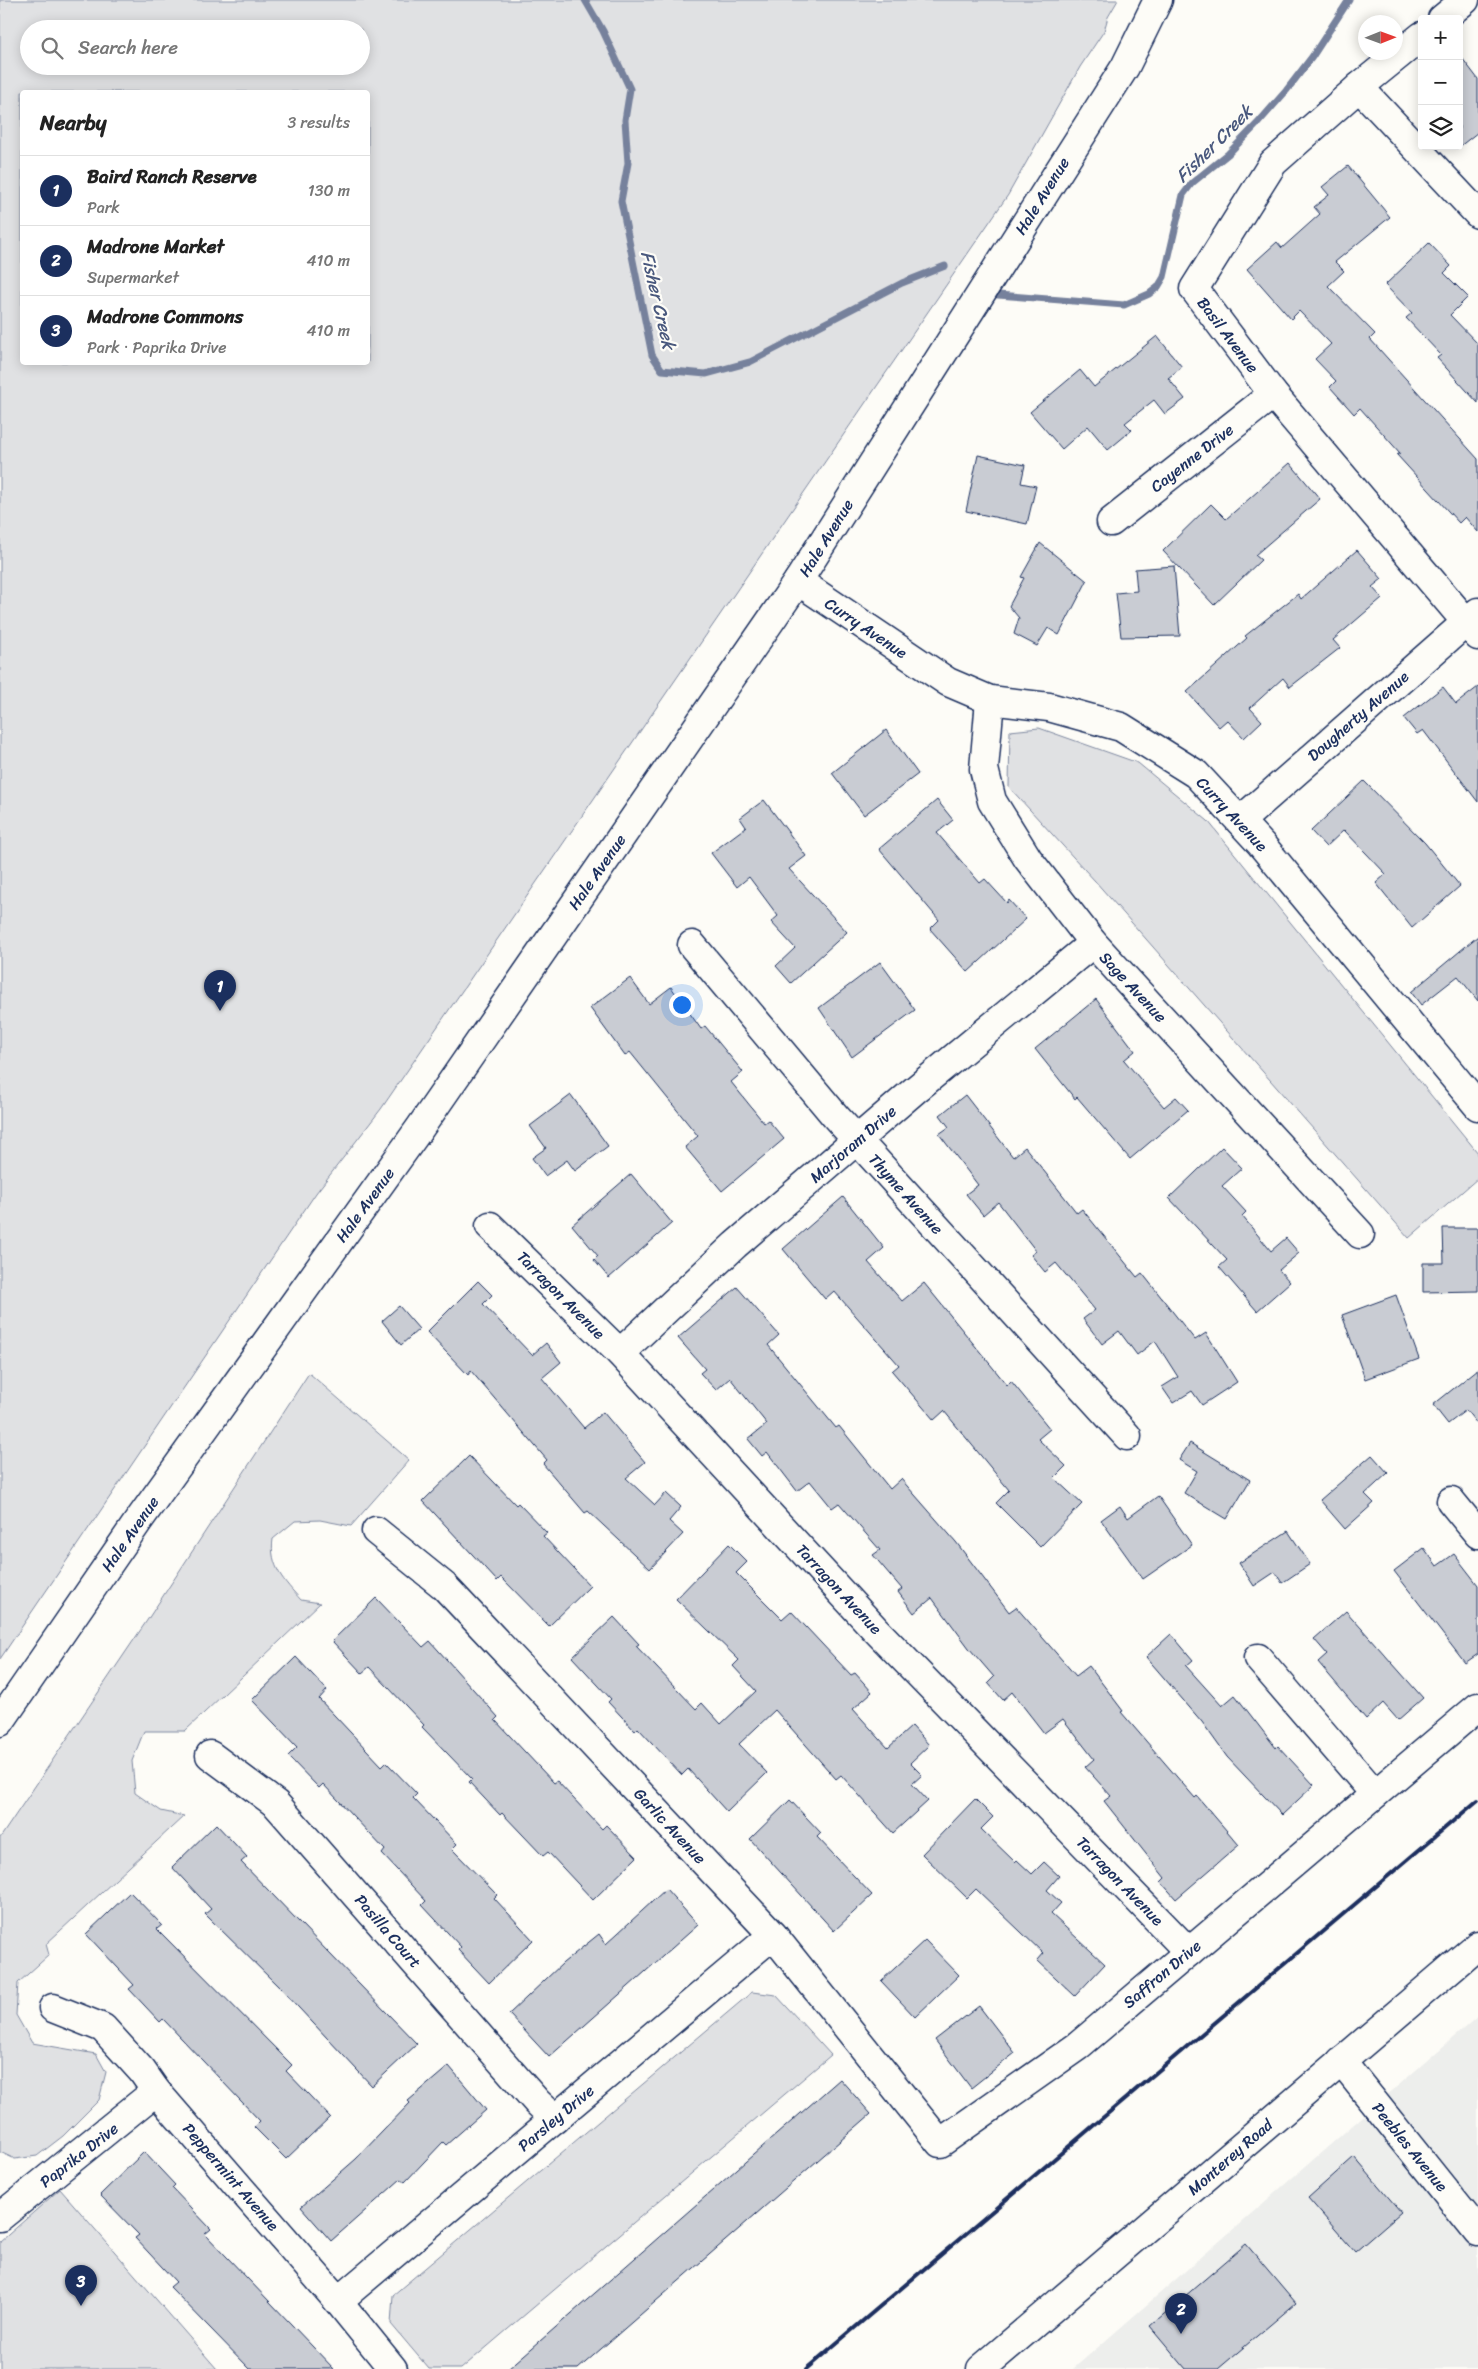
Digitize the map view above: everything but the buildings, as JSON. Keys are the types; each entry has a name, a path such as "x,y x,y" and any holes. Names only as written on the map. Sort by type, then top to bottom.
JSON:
{"street":[{"name":"Hale Avenue","path":"0,1722 139,1520 420,1128 798,581 1125,66 1158,0"},
{"path":"1447,15 1465,0"},
{"name":"Basil Avenue","path":"1418,39 1359,87 1273,163 1194,290 1273,394 1474,623"},
{"path":"1359,87 1478,214"},
{"name":"Cayenne Drive","path":"1111,522 1273,394"},
{"name":"Curry Avenue","path":"798,581 948,682 990,700 1049,707 1121,727 1196,774 1240,821 1405,1015 1478,1106"},
{"name":"Dougherty Avenue","path":"1240,821 1474,623"},
{"name":"Sage Avenue","path":"990,700 984,769 992,801 1028,859 1093,943 1360,1234"},
{"name":"Marjoram Drive","path":"620,1354 735,1245 856,1140 1093,943"},
{"name":"Thyme Avenue","path":"692,945 856,1140 1127,1436"},
{"name":"Tarragon Avenue","path":"490,1226 620,1354 875,1629 1189,1952"},
{"path":"1451,1501 1478,1534"},
{"name":"Garlic Avenue","path":"376,1531 444,1586 773,1935 940,2143"},
{"path":"1258,1658 1375,1794"},
{"name":"Saffron Drive","path":"940,2143 1078,2046 1478,1707"},
{"name":"Pasilla Court","path":"210,1754 276,1804 537,2102 555,2119"},
{"name":"Parsley Drive","path":"338,2301 773,1935"},
{"name":"Monterey Road","path":"981,2369 1478,1945"},
{"name":"Peppermint Avenue","path":"53,2008 103,2028 142,2070 156,2091 338,2301 393,2369"},
{"name":"Peebles Avenue","path":"1342,2061 1478,2232"},
{"name":"Paprika Drive","path":"0,2217 156,2091"}],"shaded area":[{"path":"0,0 1118,0 1108,17 1104,31 1080,67 1008,195 381,1109 316,1193 0,1659"},
{"path":"1039,728 1138,763 1208,821 1478,1153 1478,1178 1409,1238 1095,881 1009,787 1010,731"},
{"path":"309,1373 409,1460 351,1526 320,1520 295,1521 273,1539 273,1557 284,1579 301,1600 320,1603 185,1731 144,1731 132,1761 135,1793 161,1811 184,1816 46,1944 49,1955 18,1983 16,2015 32,2043 96,2054 106,2072 99,2100 63,2136 37,2156 15,2159 0,2152 0,1838 148,1619"},
{"path":"752,1992 776,1995 831,2055 461,2369 429,2369 391,2324 393,2295"},
{"path":"1478,2016 1478,2369 1073,2369"},
{"path":"60,2189 217,2369 0,2369 0,2242"}],"waterway":[{"name":"Fisher Creek","path":"585,0 603,31 630,89 625,120 628,163 621,201 652,355 662,370 706,374 750,362 902,283 945,266"},
{"name":"Fisher Creek","path":"998,295 1124,305 1149,294 1158,287 1164,277 1183,195 1192,183 1228,154 1286,91 1312,57 1349,0"}],"railway":[{"path":"806,2369 1478,1800"}],"place":[{"name":"Baird Ranch Reserve","path":"220,1011"},
{"name":"Madrone Commons","path":"81,2306"},
{"name":"Madrone Market","path":"1181,2334"}]}
